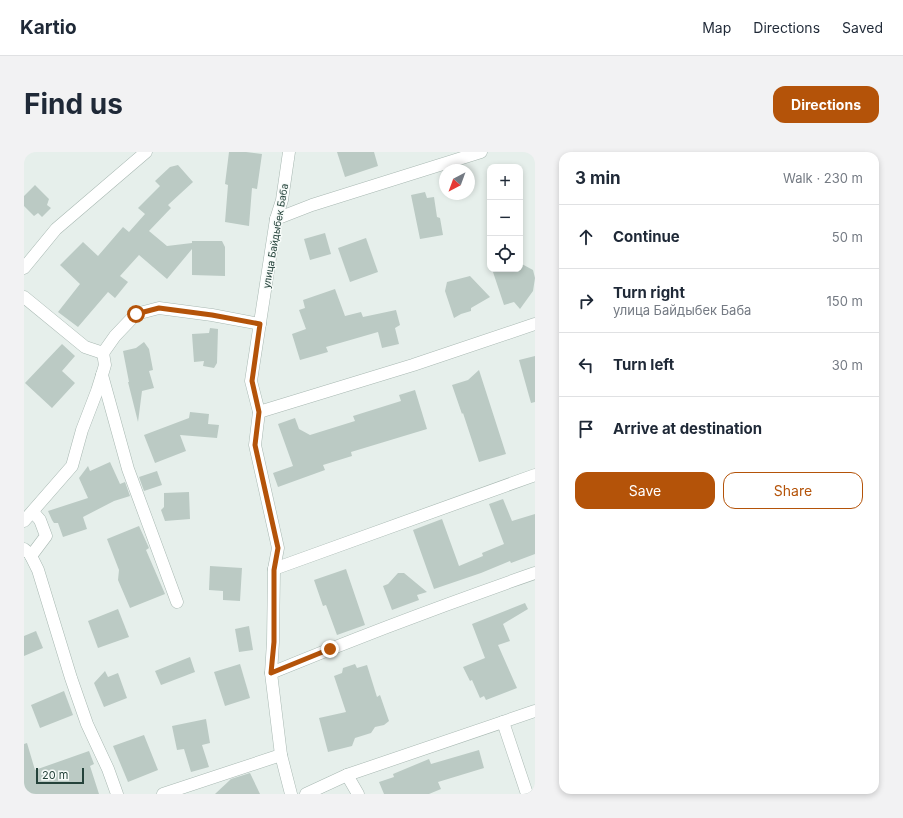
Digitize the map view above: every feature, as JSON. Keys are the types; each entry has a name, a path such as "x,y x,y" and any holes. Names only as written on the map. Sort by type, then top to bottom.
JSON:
{"street":[{"path":"24,268 56,230 146,152"},
{"name":"улица Байдыбек Баба","path":"289,152 282,200 276,220 252,381 259,412 255,445 278,548 274,570 274,642 271,673 281,755 291,794"},
{"path":"276,220 312,205 481,152"},
{"path":"24,297 84,347 103,353"},
{"path":"24,521 72,466 82,430 105,365 103,353 115,336 136,314 159,308 212,315 260,324"},
{"path":"259,412 413,365 535,324"},
{"path":"102,375 128,469 177,602"},
{"path":"274,570 535,475"},
{"path":"33,512 40,520 46,536 27,552 38,570 71,678 87,724 108,769 117,794"},
{"path":"271,673 426,612 535,572"},
{"path":"306,794 347,775 535,711"},
{"path":"503,722 527,794"},
{"path":"163,794 281,755"},
{"path":"347,775 358,794"}],"building":[{"path":"229,152 262,154 257,189 252,188 249,226 225,222 228,185 225,184"},
{"path":"337,152 374,152 378,166 345,177"},
{"path":"178,165 193,182 168,205 171,208 149,231 167,246 192,243 192,241 222,241 225,247 225,276 192,275 192,249 167,279 139,255 120,276 128,282 115,298 108,292 78,327 58,312 80,284 60,265 83,242 98,256 123,227 129,232 145,214 138,208 160,186 155,181 170,167"},
{"path":"35,185 49,199 47,205 51,208 42,217 38,213 34,216 24,206 24,196"},
{"path":"425,192 427,198 434,197 437,217 440,218 443,235 420,239 411,195"},
{"path":"325,233 331,254 310,260 304,239"},
{"path":"366,238 378,272 350,282 338,248"},
{"path":"523,265 533,270 535,278 533,291 520,309 514,302 504,305 493,272 523,272"},
{"path":"470,276 490,297 471,308 471,311 454,318 445,291 447,282"},
{"path":"335,289 345,316 361,312 363,317 396,310 400,325 395,328 399,344 382,348 378,332 326,347 328,352 300,360 292,334 306,329 299,310 305,308 303,300"},
{"path":"210,328 218,329 217,363 214,368 203,366 204,361 194,362 192,334 209,333"},
{"path":"144,342 149,349 153,370 149,371 154,388 142,391 138,422 128,382 123,351 136,348"},
{"path":"62,344 75,356 62,371 75,383 52,408 25,383"},
{"path":"535,356 535,402 531,403 519,360"},
{"path":"479,370 506,454 479,462 452,385 468,380"},
{"path":"415,390 427,429 351,452 352,456 323,465 325,470 278,487 273,473 293,466 278,424 295,418 299,429 310,435 355,421 353,416 401,401 399,395"},
{"path":"190,412 209,414 208,424 219,425 217,438 180,435 186,451 155,463 144,435 189,418"},
{"path":"110,462 120,484 125,482 130,496 114,501 83,517 87,529 63,537 58,523 54,523 48,511 88,498 79,478 88,466 90,471"},
{"path":"157,471 162,485 144,491 139,477"},
{"path":"189,492 190,519 165,521 161,510 164,507 164,493"},
{"path":"503,499 512,521 535,514 535,554 511,563 510,561 481,573 434,589 413,530 442,519 459,566 483,556 482,553 504,544 489,504"},
{"path":"139,526 149,548 146,550 165,594 130,608 118,580 119,570 107,539"},
{"path":"210,566 242,568 240,601 223,600 223,591 209,590"},
{"path":"346,569 365,625 337,635 326,605 323,606 314,580"},
{"path":"398,573 404,573 427,592 417,595 419,600 392,610 383,586 388,584"},
{"path":"525,603 528,609 503,624 510,641 498,645 517,688 486,700 484,696 480,698 472,680 470,681 463,667 485,658 472,624"},
{"path":"118,609 129,637 98,648 88,621"},
{"path":"249,626 253,650 239,652 235,629"},
{"path":"36,631 43,648 24,656 24,636"},
{"path":"190,657 195,672 161,685 155,671"},
{"path":"240,664 250,698 225,706 214,672"},
{"path":"355,664 357,668 367,665 377,697 380,695 389,721 384,725 375,727 371,733 355,738 352,746 328,752 319,718 346,712 334,676 342,673 343,668"},
{"path":"105,671 108,677 118,673 127,698 104,707 94,683"},
{"path":"64,691 73,715 40,728 31,705"},
{"path":"206,719 210,743 202,745 209,767 191,772 184,749 177,750 172,726"},
{"path":"144,735 158,770 128,782 113,746"},
{"path":"27,743 35,770 89,751 94,764 90,766 99,794 24,794 24,744"},
{"path":"479,750 484,768 438,782 441,789 429,794 384,794 379,782 394,777 393,774 429,759 431,764"},
{"path":"250,773 260,794 215,794 231,779"}],"route":[{"path":"136,314 159,308 212,315 260,324 252,381 259,412 255,445 278,548 274,570 274,642 271,673 330,649"}]}
